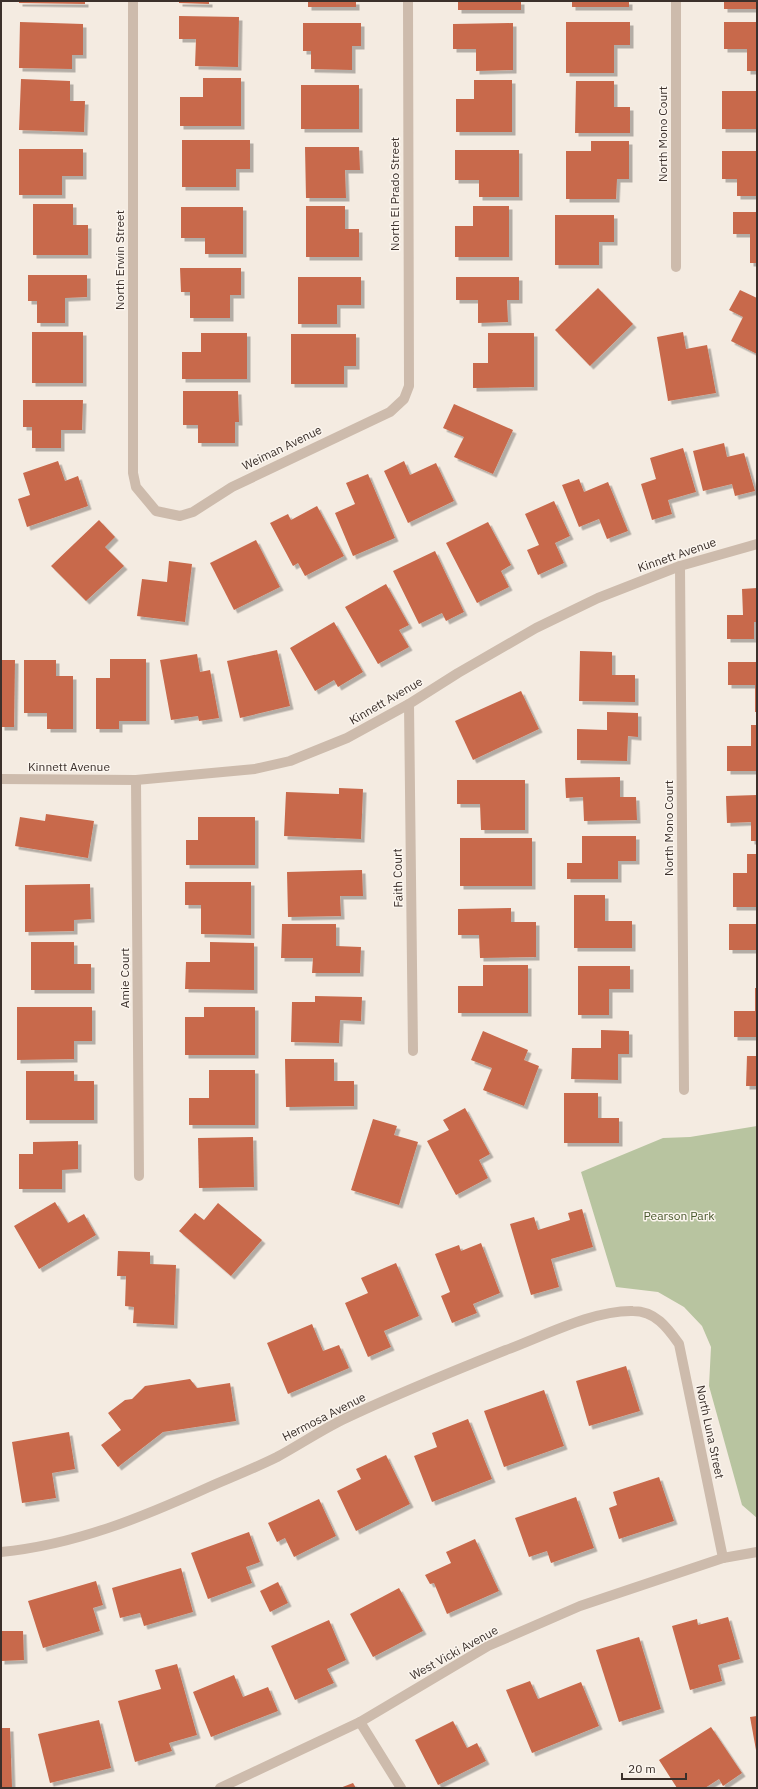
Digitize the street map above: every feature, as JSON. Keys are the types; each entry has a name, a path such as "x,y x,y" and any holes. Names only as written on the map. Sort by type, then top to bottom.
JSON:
{"street":[{"name":"North Erwin Street","path":"133,1 133,473 136,487 156,510"},
{"name":"North El Prado Street","path":"408,1 409,386"},
{"name":"North Mono Court","path":"676,1 676,267"},
{"name":"Weiman Avenue","path":"156,510 180,516 193,512 232,487 390,412 404,399 409,386"},
{"name":"Kinnett Avenue","path":"1,780 136,780 255,769 290,761 347,738 409,704 458,673 536,628 598,598 680,566 757,544"},
{"name":"North Mono Court","path":"680,566 684,1090"},
{"name":"Faith Court","path":"409,704 413,1051"},
{"name":"Amie Court","path":"136,780 139,1176"},
{"name":"Hermosa Avenue","path":"1,1552 26,1550 101,1532 151,1514 275,1458 341,1421 440,1376 600,1314 632,1311 646,1312 658,1319"},
{"name":"North Luna Street","path":"658,1319 670,1331 679,1344 723,1558"},
{"name":"West Vicki Avenue","path":"220,1788 360,1722 488,1646 580,1606 723,1558 757,1552"},
{"path":"360,1722 401,1788"}],"green space":[{"name":"Pearson Park","path":"757,1126 757,1518 742,1505 709,1386 711,1347 702,1326 684,1307 658,1292 616,1287 581,1172 663,1138 690,1137"}],"building":[{"path":"19,1 85,1 85,4 19,3"},
{"path":"179,1 209,1 209,4 179,3"},
{"path":"308,1 356,1 356,7 308,7"},
{"path":"458,1 521,1 521,10 458,10"},
{"path":"572,1 629,1 629,7 572,7"},
{"path":"724,1 757,1 757,9 724,9"},
{"path":"179,16 239,17 238,67 195,66 196,39 179,39"},
{"path":"20,22 83,24 83,55 72,55 72,69 19,68"},
{"path":"566,22 630,22 630,45 614,45 614,73 566,73"},
{"path":"724,22 757,22 757,71 747,71 747,49 724,49"},
{"path":"303,23 361,23 361,46 352,46 352,70 311,69 311,51 303,51"},
{"path":"513,23 513,70 476,71 476,49 453,49 453,24"},
{"path":"203,78 241,78 241,126 180,126 180,97 203,97"},
{"path":"21,79 70,81 70,101 85,101 84,132 19,130"},
{"path":"474,80 512,80 512,132 456,132 456,99 474,99"},
{"path":"576,81 614,81 614,107 630,107 630,133 575,133"},
{"path":"301,85 359,85 359,129 301,129"},
{"path":"722,91 757,91 757,129 722,129"},
{"path":"182,140 250,140 250,169 236,169 236,187 182,187"},
{"path":"591,141 629,141 629,179 617,179 616,199 566,199 566,151 591,151"},
{"path":"305,147 359,147 360,170 345,170 346,198 306,198"},
{"path":"19,149 83,149 83,176 62,176 62,195 19,195"},
{"path":"455,150 519,150 519,197 479,197 479,180 455,180"},
{"path":"722,151 757,151 757,196 737,196 737,179 722,179"},
{"path":"33,204 73,204 73,225 88,225 88,255 33,255"},
{"path":"306,206 345,206 345,229 359,229 359,257 306,257"},
{"path":"473,206 509,206 509,257 455,257 455,226 473,226"},
{"path":"181,207 243,207 243,254 205,254 205,238 181,238"},
{"path":"733,212 757,212 757,263 750,263 750,234 733,234"},
{"path":"555,215 614,215 614,242 599,242 599,265 555,265"},
{"path":"180,268 241,268 241,295 230,295 230,318 190,318 190,292 181,292"},
{"path":"28,275 87,275 87,297 65,298 65,323 37,323 37,301 28,301"},
{"path":"298,277 361,277 361,305 337,305 337,324 298,324"},
{"path":"456,277 519,277 519,300 507,300 508,322 478,323 478,300 456,300"},
{"path":"598,288 633,324 590,366 555,330"},
{"path":"740,290 757,298 757,354 731,341 743,317 729,310"},
{"path":"32,332 83,332 83,383 32,383"},
{"path":"683,332 686,349 707,345 716,393 668,401 657,337"},
{"path":"201,333 247,333 247,379 182,379 182,352 201,352"},
{"path":"488,333 534,333 534,387 473,388 473,363 488,363"},
{"path":"291,334 356,334 356,366 344,366 344,384 291,384"},
{"path":"183,391 238,391 239,422 235,422 235,443 198,443 198,425 183,425"},
{"path":"23,400 83,400 82,430 61,430 61,448 32,448 32,427 23,427"},
{"path":"454,404 513,430 493,474 454,457 464,437 443,428"},
{"path":"724,443 727,457 744,453 755,491 735,496 732,484 703,491 693,451"},
{"path":"683,448 696,492 668,500 672,514 652,520 641,484 656,479 650,458"},
{"path":"58,461 65,481 78,476 88,506 27,527 18,499 30,495 23,473"},
{"path":"404,461 410,475 436,463 454,501 408,523 384,471"},
{"path":"368,474 395,538 353,556 335,513 355,504 346,483"},
{"path":"579,479 584,492 608,482 628,531 607,539 599,519 579,527 562,485"},
{"path":"554,501 570,536 555,543 564,563 538,575 527,550 539,545 525,514"},
{"path":"317,506 344,556 305,576 298,563 293,566 270,523 288,514 291,520"},
{"path":"99,520 115,537 105,547 124,566 86,601 51,566"},
{"path":"488,522 511,565 501,571 509,587 477,603 446,543"},
{"path":"256,540 280,587 234,610 210,563"},
{"path":"435,551 464,612 446,621 442,613 419,624 393,571"},
{"path":"169,561 192,564 185,622 137,616 142,579 167,582"},
{"path":"386,584 409,625 399,630 409,647 378,664 345,607"},
{"path":"757,588 757,622 754,622 754,639 727,639 727,615 743,615 742,589"},
{"path":"334,622 363,672 338,687 334,680 315,691 290,648"},
{"path":"277,650 290,706 240,718 227,661"},
{"path":"580,651 612,652 612,675 635,675 635,702 579,701"},
{"path":"197,654 200,672 210,670 219,718 199,721 198,716 171,720 160,660"},
{"path":"110,659 146,659 146,721 119,721 119,729 96,729 96,678 110,678"},
{"path":"1,660 15,660 14,727 1,727"},
{"path":"24,660 56,660 56,676 73,676 73,729 47,729 47,713 24,713"},
{"path":"728,662 757,662 757,712 755,712 755,685 728,685"},
{"path":"521,691 539,729 473,760 455,721"},
{"path":"607,712 638,713 638,737 628,736 627,761 577,760 577,729 607,730"},
{"path":"751,725 757,725 757,771 727,771 727,746 751,746"},
{"path":"620,777 620,797 636,797 637,820 584,821 583,797 566,798 565,778"},
{"path":"457,780 525,780 525,830 481,830 480,804 457,804"},
{"path":"339,788 363,789 361,839 284,836 286,792 339,794"},
{"path":"757,795 757,841 751,841 751,822 727,823 726,796"},
{"path":"46,814 94,821 88,858 15,846 20,817 45,821"},
{"path":"198,817 255,817 255,865 186,865 186,840 198,840"},
{"path":"582,836 636,836 636,861 618,861 618,879 567,879 567,863 582,863"},
{"path":"460,838 532,838 532,886 460,886"},
{"path":"747,854 757,854 757,907 733,907 733,873 747,873"},
{"path":"362,870 363,896 340,896 341,916 288,917 287,872"},
{"path":"185,882 251,882 251,935 201,934 201,905 185,905"},
{"path":"90,884 91,919 74,920 74,931 25,932 25,885"},
{"path":"574,895 605,895 605,921 632,921 632,948 574,948"},
{"path":"511,908 511,922 536,922 536,957 480,958 479,935 458,935 458,909"},
{"path":"282,924 336,924 336,946 361,947 360,973 312,973 313,958 281,958"},
{"path":"729,924 757,924 757,950 729,950"},
{"path":"31,942 74,942 74,964 91,964 91,990 31,990"},
{"path":"210,942 254,943 254,990 185,989 186,962 210,962"},
{"path":"483,965 528,965 528,1013 458,1013 458,986 483,986"},
{"path":"578,966 630,966 630,989 609,989 609,1015 578,1015"},
{"path":"755,988 757,988 757,1037 734,1037 734,1011 755,1011"},
{"path":"315,996 362,997 361,1021 340,1020 339,1043 291,1042 292,1002 315,1002"},
{"path":"17,1007 92,1007 92,1041 74,1041 74,1059 17,1060"},
{"path":"204,1007 255,1007 255,1055 185,1055 185,1017 204,1017"},
{"path":"601,1030 629,1031 629,1054 618,1054 618,1080 571,1079 572,1048 601,1048"},
{"path":"483,1031 528,1050 524,1060 539,1066 524,1106 483,1090 492,1068 471,1060"},
{"path":"747,1056 757,1056 757,1086 746,1086"},
{"path":"285,1059 334,1059 334,1081 354,1081 354,1106 286,1107"},
{"path":"209,1070 255,1070 255,1125 189,1125 189,1098 209,1098"},
{"path":"26,1071 74,1071 74,1081 94,1081 94,1120 26,1120"},
{"path":"564,1093 598,1093 598,1118 619,1118 619,1143 564,1143"},
{"path":"465,1108 490,1154 479,1160 488,1178 456,1195 427,1141 449,1130 443,1120"},
{"path":"373,1119 397,1126 394,1135 418,1142 399,1205 351,1190"},
{"path":"253,1137 254,1187 199,1188 198,1138"},
{"path":"78,1141 78,1169 62,1170 62,1189 19,1189 19,1154 33,1154 33,1142"},
{"path":"55,1202 68,1223 84,1214 96,1235 39,1269 14,1226"},
{"path":"218,1203 262,1240 231,1276 179,1231 195,1213 204,1220"},
{"path":"582,1209 593,1247 551,1259 559,1287 531,1295 510,1224 534,1217 538,1230 570,1220 568,1213"},
{"path":"481,1243 500,1293 473,1304 477,1313 452,1323 441,1296 450,1292 435,1254 459,1245 461,1251"},
{"path":"118,1251 150,1252 150,1264 176,1265 174,1325 133,1323 134,1307 125,1306 126,1276 117,1276"},
{"path":"396,1263 419,1316 384,1331 391,1347 368,1357 345,1303 368,1293 361,1278"},
{"path":"312,1324 323,1351 339,1345 349,1368 288,1394 267,1343"},
{"path":"626,1366 640,1411 589,1426 576,1381"},
{"path":"190,1379 197,1388 230,1383 236,1421 163,1432 118,1467 101,1445 121,1430 108,1413 125,1400 132,1399 145,1386"},
{"path":"544,1390 564,1446 504,1467 484,1411"},
{"path":"468,1419 492,1479 432,1502 414,1456 437,1447 432,1433"},
{"path":"69,1432 75,1469 52,1473 56,1498 22,1503 12,1442"},
{"path":"386,1455 410,1504 356,1531 337,1491 361,1479 356,1469"},
{"path":"659,1477 674,1521 619,1539 609,1508 617,1505 613,1492"},
{"path":"576,1497 594,1548 551,1563 547,1551 529,1557 515,1518"},
{"path":"319,1499 336,1536 294,1557 285,1538 277,1542 268,1523"},
{"path":"249,1532 260,1562 246,1567 252,1583 208,1599 191,1553"},
{"path":"475,1539 499,1591 447,1614 434,1583 430,1584 425,1575 451,1563 446,1552"},
{"path":"181,1568 193,1612 144,1626 140,1613 120,1618 112,1588"},
{"path":"96,1581 103,1605 93,1608 100,1631 43,1648 28,1601"},
{"path":"278,1582 288,1603 270,1612 260,1591"},
{"path":"399,1588 423,1631 373,1657 350,1614"},
{"path":"728,1617 740,1659 718,1665 722,1681 690,1690 672,1626 697,1619 698,1625"},
{"path":"329,1620 346,1660 327,1669 334,1683 295,1700 271,1646"},
{"path":"1,1631 23,1631 24,1660 1,1661"},
{"path":"639,1637 661,1709 619,1722 596,1650"},
{"path":"177,1664 197,1735 169,1743 172,1751 135,1762 118,1701 161,1689 155,1670"},
{"path":"234,1675 243,1697 268,1687 278,1711 211,1737 193,1692"},
{"path":"530,1681 538,1699 581,1682 599,1726 532,1753 506,1690"},
{"path":"757,1716 757,1750 756,1750 750,1717"},
{"path":"99,1720 111,1768 50,1783 38,1734"},
{"path":"453,1721 467,1748 477,1743 486,1761 438,1785 415,1740"},
{"path":"711,1727 742,1773 723,1786 719,1779 705,1788 677,1788 659,1760"},
{"path":"1,1728 10,1728 12,1787 1,1788"},
{"path":"353,1783 356,1788 340,1788"}]}
